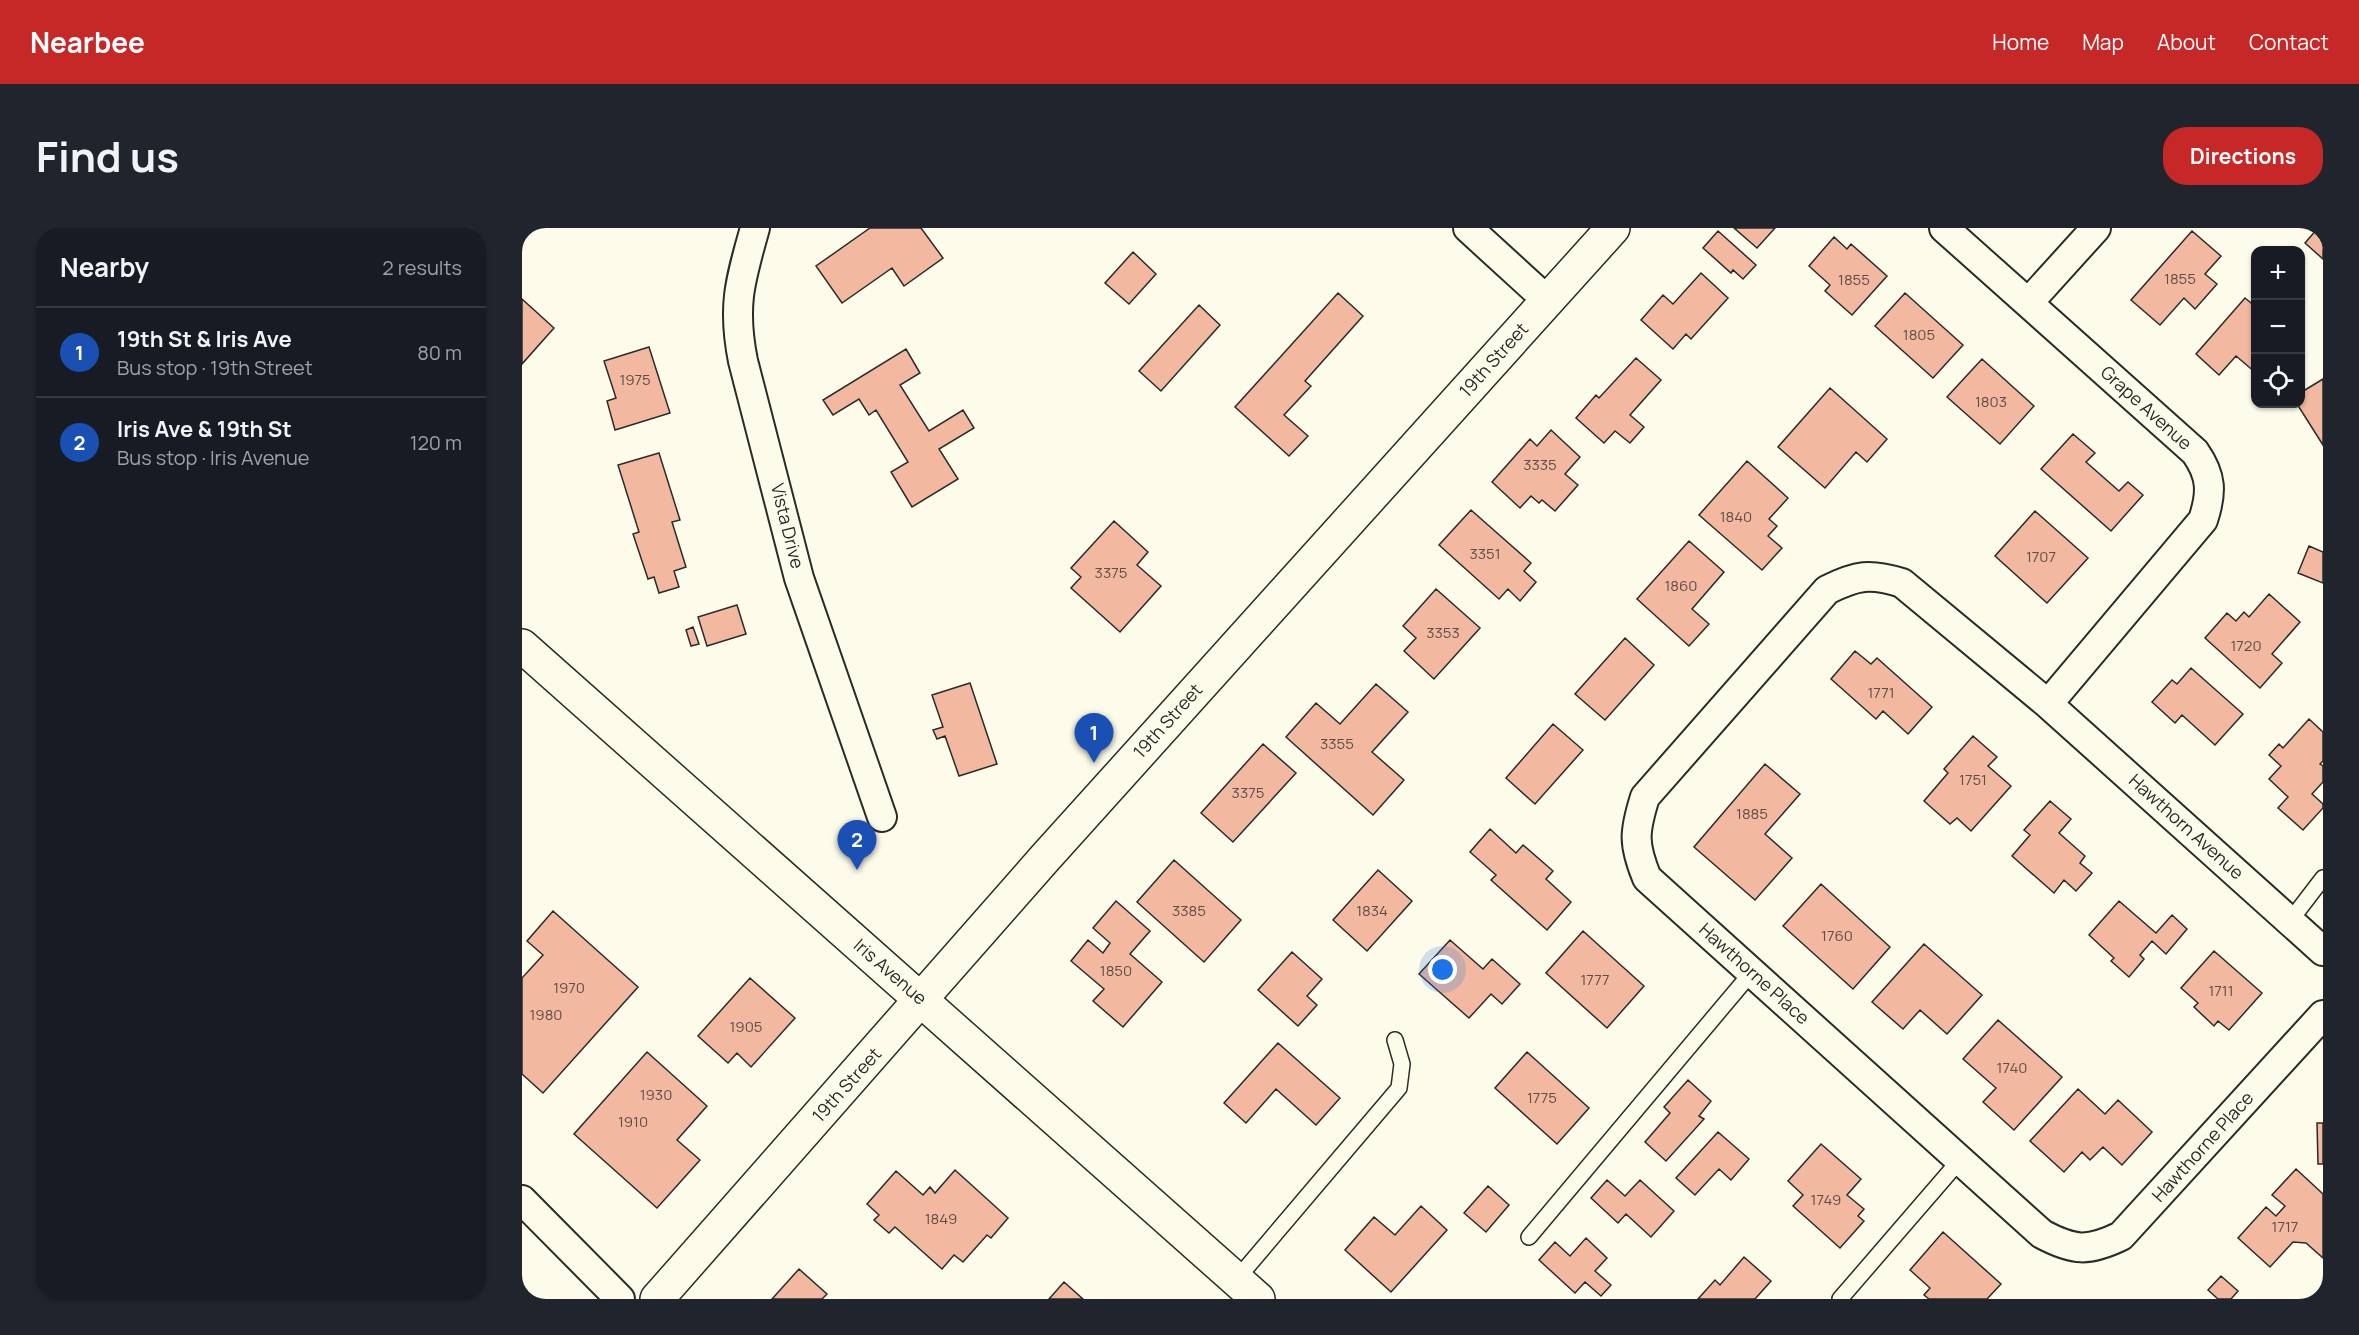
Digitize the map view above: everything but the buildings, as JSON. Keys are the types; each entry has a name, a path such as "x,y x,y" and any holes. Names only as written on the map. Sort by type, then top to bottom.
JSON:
{"street":[{"name":"Vista Drive","path":"755,228 739,287 736,327 743,361 799,578 882,817"},
{"path":"1468,228 1548,301"},
{"name":"19th Street","path":"657,1299 1045,858 1613,228"},
{"name":"Grape Avenue","path":"1944,228 2195,452 2204,465 2211,497 2203,520 2048,704"},
{"path":"2029,302 2096,228"},
{"name":"Hawthorne Place","path":"2048,704 1902,583 1877,575 1850,578 1827,590 1645,797 1635,829 1636,852 1647,878 2042,1234 2066,1246 2098,1247 2121,1236 2323,1015"},
{"name":"Iris Avenue","path":"522,646 1247,1289"},
{"name":"Hawthorn Avenue","path":"2048,704 2323,951"},
{"path":"522,1200 620,1299"}],"lane":[{"path":"2290,921 2323,878"},
{"path":"1529,1237 1752,972"},
{"path":"1247,1289 1399,1088 1402,1064 1395,1040"},
{"path":"1840,1299 1960,1160"}],"place":[{"name":"19th St & Iris Ave","path":"1094,763"},
{"name":"Iris Ave & 19th St","path":"857,870"}]}
